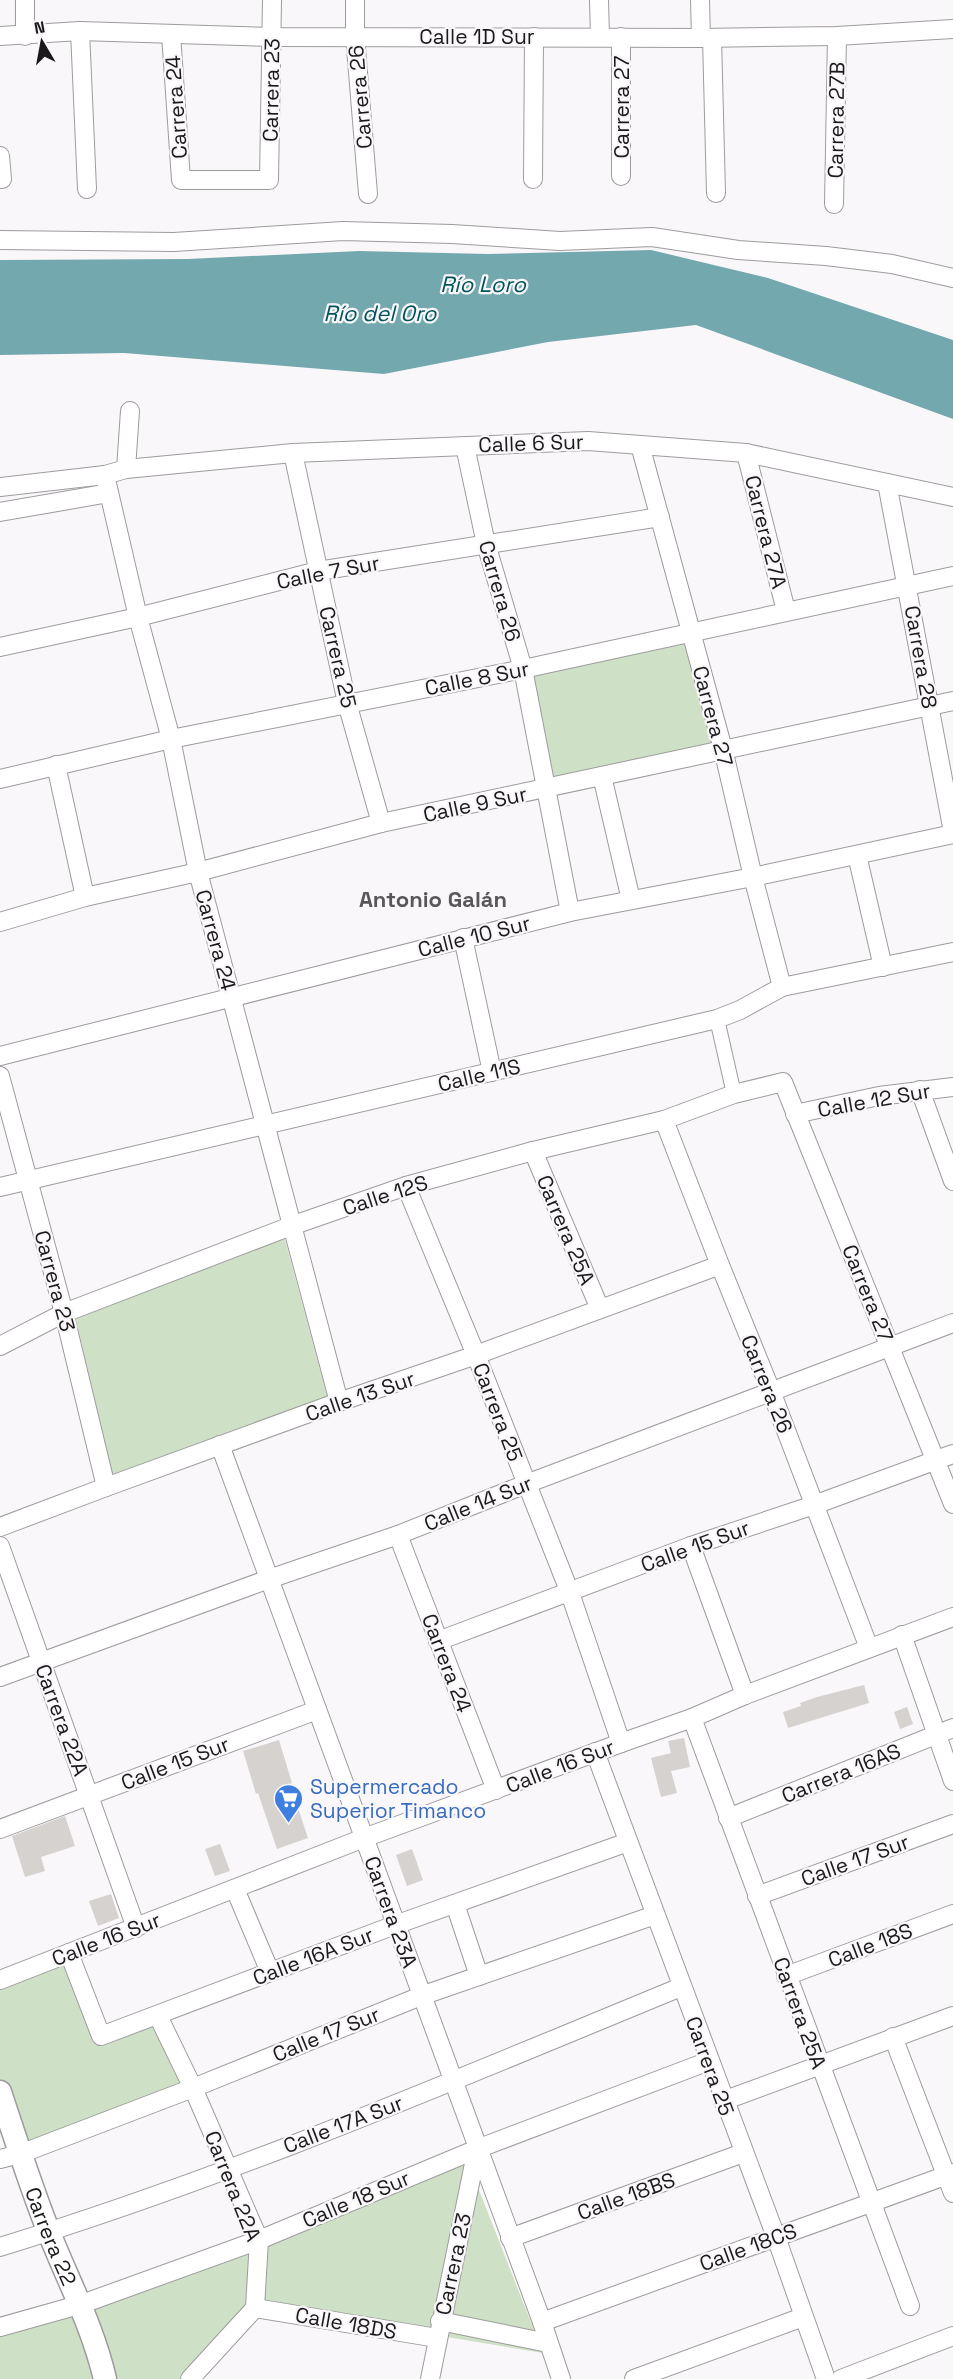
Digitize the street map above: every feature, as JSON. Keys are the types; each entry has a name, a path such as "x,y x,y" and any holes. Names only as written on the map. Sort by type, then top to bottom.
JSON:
{"street":[{"path":"25,0 25,36"},
{"name":"Carrera 23","path":"269,180 272,0"},
{"name":"Carrera 26","path":"355,0 355,36 368,194"},
{"path":"599,0 600,37"},
{"path":"700,0 707,38 716,193"},
{"name":"Calle 1D Sur","path":"0,36 80,31 272,37 707,38 837,36 953,29"},
{"path":"80,31 87,189"},
{"name":"Carrera 24","path":"171,34 180,180 269,180"},
{"name":"Carrera 27B","path":"834,204 837,36"},
{"path":"533,178 534,37"},
{"name":"Carrera 27","path":"621,37 621,176"},
{"path":"0,156 2,179"},
{"path":"0,240 174,242 343,231 452,234 560,241 652,237 738,250 825,256 892,264 953,278"},
{"path":"126,469 130,411"},
{"name":"Calle 6 Sur","path":"0,487 105,475 126,469 293,453 588,441 746,453 953,497"},
{"name":"Carrera 27","path":"640,445 723,749 782,987"},
{"name":"Carrera 26","path":"465,446 486,544 523,669 570,912"},
{"name":"Carrera 25","path":"293,453 347,702 381,823"},
{"name":"Carrera 27A","path":"746,453 786,611"},
{"name":"Carrera 24","path":"105,475 138,617 171,739 198,872 339,1402"},
{"name":"Carrera 28","path":"887,483 952,825"},
{"path":"0,512 109,493"},
{"name":"Calle 7 Sur","path":"0,647 138,617 318,571 660,517"},
{"name":"Calle 8 Sur","path":"0,779 171,739 347,702 523,669 953,576"},
{"name":"Calle 9 Sur","path":"0,922 86,897 198,872 381,823 953,701"},
{"path":"56,765 86,897"},
{"path":"602,776 632,900"},
{"name":"Calle 10 Sur","path":"0,1056 570,912 857,855 952,825"},
{"path":"857,855 884,967"},
{"path":"464,938 492,1072"},
{"name":"Calle 11S","path":"0,1187 717,1019 740,1011 782,987 953,952"},
{"path":"717,1019 734,1094"},
{"name":"Carrera 23","path":"0,1076 64,1313 106,1487"},
{"name":"Carrera 27","path":"783,1082 953,1504"},
{"name":"Calle 12S","path":"0,1346 64,1313 291,1226 406,1186 533,1151 664,1120 734,1094 783,1082"},
{"name":"Calle 12 Sur","path":"795,1114 920,1090 953,1087"},
{"path":"920,1090 953,1180"},
{"name":"Carrera 26","path":"664,1120 869,1648"},
{"name":"Carrera 25A","path":"533,1151 600,1309"},
{"name":"Carrera 25","path":"406,1186 570,1593 621,1743"},
{"name":"Calle 13 Sur","path":"0,1527 339,1402 476,1356 720,1265"},
{"name":"Calle 14 Sur","path":"0,1677 269,1579 398,1535 526,1484 953,1323"},
{"name":"Carrera 23A","path":"220,1445 561,2379"},
{"name":"Calle 15 Sur","path":"438,1641 691,1546 814,1505 953,1454"},
{"name":"Carrera 24","path":"398,1535 496,1790"},
{"name":"Carrera 22A","path":"0,1546 136,1928"},
{"path":"691,1546 745,1695"},
{"name":"Calle 16 Sur","path":"0,1980 364,1838 692,1718 745,1695 953,1617"},
{"path":"902,1635 945,1731 953,1780"},
{"name":"Calle 15 Sur","path":"0,1829 317,1710"},
{"name":"Carrera 25A","path":"692,1718 819,2066 910,2306"},
{"name":"Carrera 16AS","path":"728,1818 945,1731"},
{"name":"Carrera 25","path":"595,1752 742,2153 776,2237 826,2379"},
{"name":"Calle 17 Sur","path":"757,1896 953,1824"},
{"name":"Calle 16A Sur","path":"69,1953 101,2036 395,1925 628,1842"},
{"path":"235,1889 270,1972"},
{"path":"455,1904 479,1976"},
{"name":"Calle 18S","path":"786,1976 953,1914"},
{"name":"Calle 17 Sur","path":"10,2157 193,2088 421,1996 655,1915"},
{"name":"Calle 17A Sur","path":"0,2247 49,2232 226,2169 452,2081 681,1987"},
{"name":"Carrera 22A","path":"158,2016 193,2088 226,2169 259,2240 255,2307"},
{"path":"723,2101 953,2016"},
{"path":"893,2037 950,2174 953,2193"},
{"name":"Calle 18 Sur","path":"0,2327 82,2304 259,2240 477,2149 709,2061"},
{"name":"Carrera 22","path":"0,2092 10,2157 49,2232 82,2304 105,2379"},
{"name":"Carrera 23","path":"430,2379 477,2149"},
{"name":"Calle 18BS","path":"510,2238 742,2153"},
{"name":"Calle 18CS","path":"542,2322 950,2174"},
{"path":"190,2379 255,2307"},
{"name":"Calle 18DS","path":"255,2307 548,2343"},
{"path":"634,2379 803,2317"},
{"path":"841,2379 953,2336"}],"green space":[{"path":"690,632 723,749 546,788 523,669"},
{"path":"284,1236 328,1399 113,1477 75,1316"},
{"path":"70,1958 97,2040 155,2023 187,2086 22,2149 0,2078 0,1985"},
{"path":"466,2157 543,2353 249,2304 187,2379 0,2379 0,2330"}],"water":[{"name":"Río del Oro","path":"651,250 768,278 953,340 953,419 696,325 548,342 384,374 124,353 0,355 0,260 188,259 359,251 488,254"}],"building":[{"path":"864,1685 869,1703 788,1728 783,1712 817,1697"},
{"path":"907,1707 913,1724 900,1729 894,1712"},
{"path":"684,1738 690,1767 671,1771 677,1793 661,1797 651,1758 671,1753 668,1741"},
{"path":"279,1740 292,1783 290,1784 308,1838 277,1849 258,1793 256,1794 243,1751"},
{"path":"65,1816 75,1846 41,1857 45,1871 25,1877 12,1836"},
{"path":"220,1844 230,1871 215,1876 205,1849"},
{"path":"412,1849 423,1880 407,1886 396,1855"},
{"path":"111,1894 119,1918 98,1926 89,1901"}],"place":[{"name":"Supermercado Superior Timanco","path":"289,1824"}],"district":[{"name":"Antonio Galán","path":"433,899"}],"water label":[{"name":"Río Loro","path":"483,284"}]}
